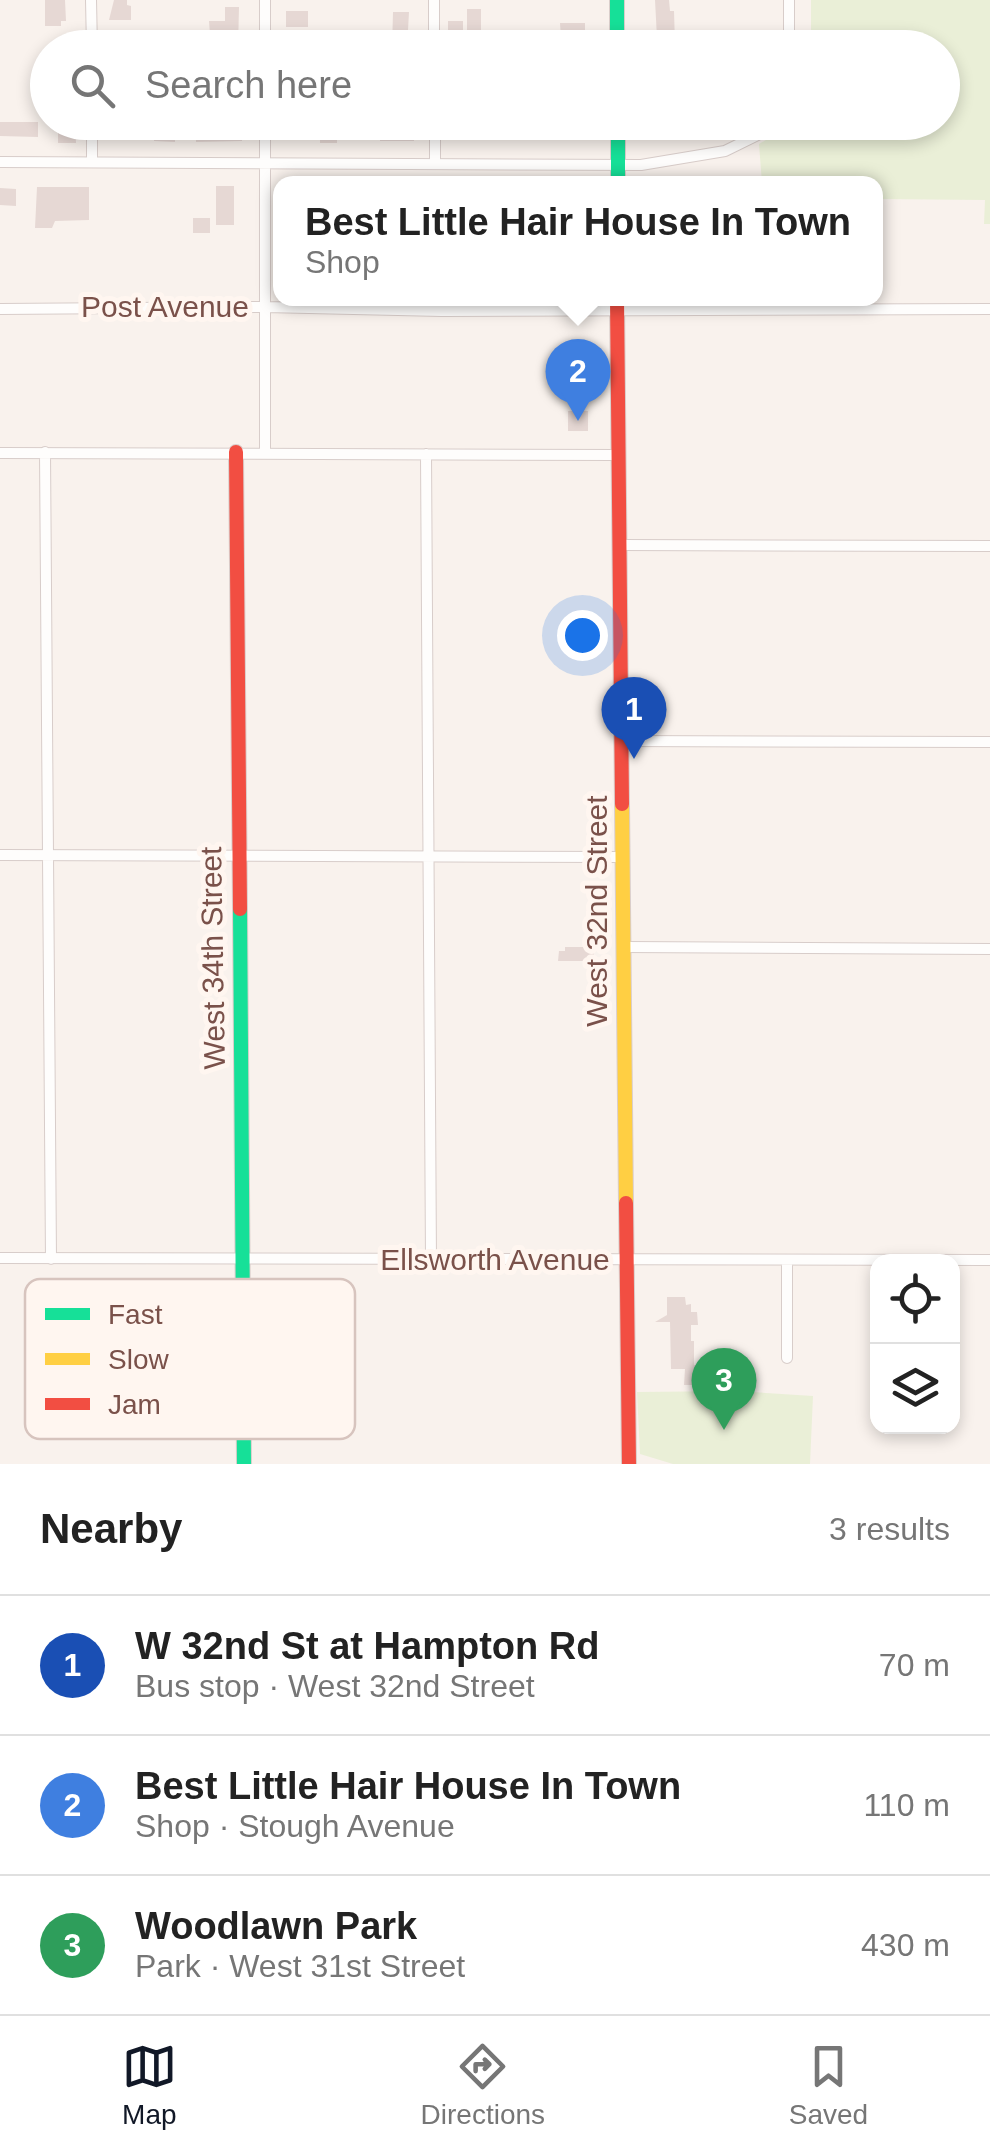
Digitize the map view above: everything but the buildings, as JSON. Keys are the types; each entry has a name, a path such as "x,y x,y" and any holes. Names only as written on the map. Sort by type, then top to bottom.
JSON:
{"street":[{"path":"91,0 92,30"},
{"path":"265,0 265,30"},
{"path":"434,0 434,30"},
{"path":"617,0 618,30"},
{"path":"789,0 790,30"},
{"path":"92,140 92,162"},
{"path":"264,452 265,140"},
{"path":"434,140 435,164"},
{"path":"618,140 618,176"},
{"path":"0,162 667,164 725,151 748,140"},
{"name":"Post Avenue","path":"0,309 265,307 442,311 568,306"},
{"name":"West 32nd Street","path":"618,306 629,1464"},
{"name":"Post Avenue","path":"767,306 990,309"},
{"path":"45,452 51,1258"},
{"name":"West 34th Street","path":"236,452 244,1279"},
{"path":"0,453 619,455"},
{"path":"426,454 432,1260"},
{"path":"620,544 990,546"},
{"path":"624,741 990,742"},
{"path":"0,855 624,857"},
{"path":"625,947 990,949"},
{"name":"Ellsworth Avenue","path":"0,1258 990,1260"},
{"path":"787,1260 788,1358"}],"green space":[{"path":"811,0 990,0 990,224 984,224 985,200 883,199 883,176 761,176 759,144 766,140 960,140 960,30 811,30"},
{"path":"737,1391 813,1396 810,1464 673,1464 640,1454 637,1392"}],"traffic: fast":[{"path":"617,0 617,30"},
{"path":"618,140 618,176"},
{"path":"240,909 243,1279"},
{"path":"244,1439 244,1464"}],"traffic: slow":[{"path":"622,804 626,1203"}],"traffic: jam":[{"path":"617,306 622,804"},
{"path":"236,452 240,909"},
{"path":"626,1203 629,1464"}],"place":[{"name":"Best Little Hair House In Town","path":"578,421"},
{"name":"W 32nd St at Hampton Rd","path":"634,759"},
{"name":"Woodlawn Park","path":"724,1430"}]}
